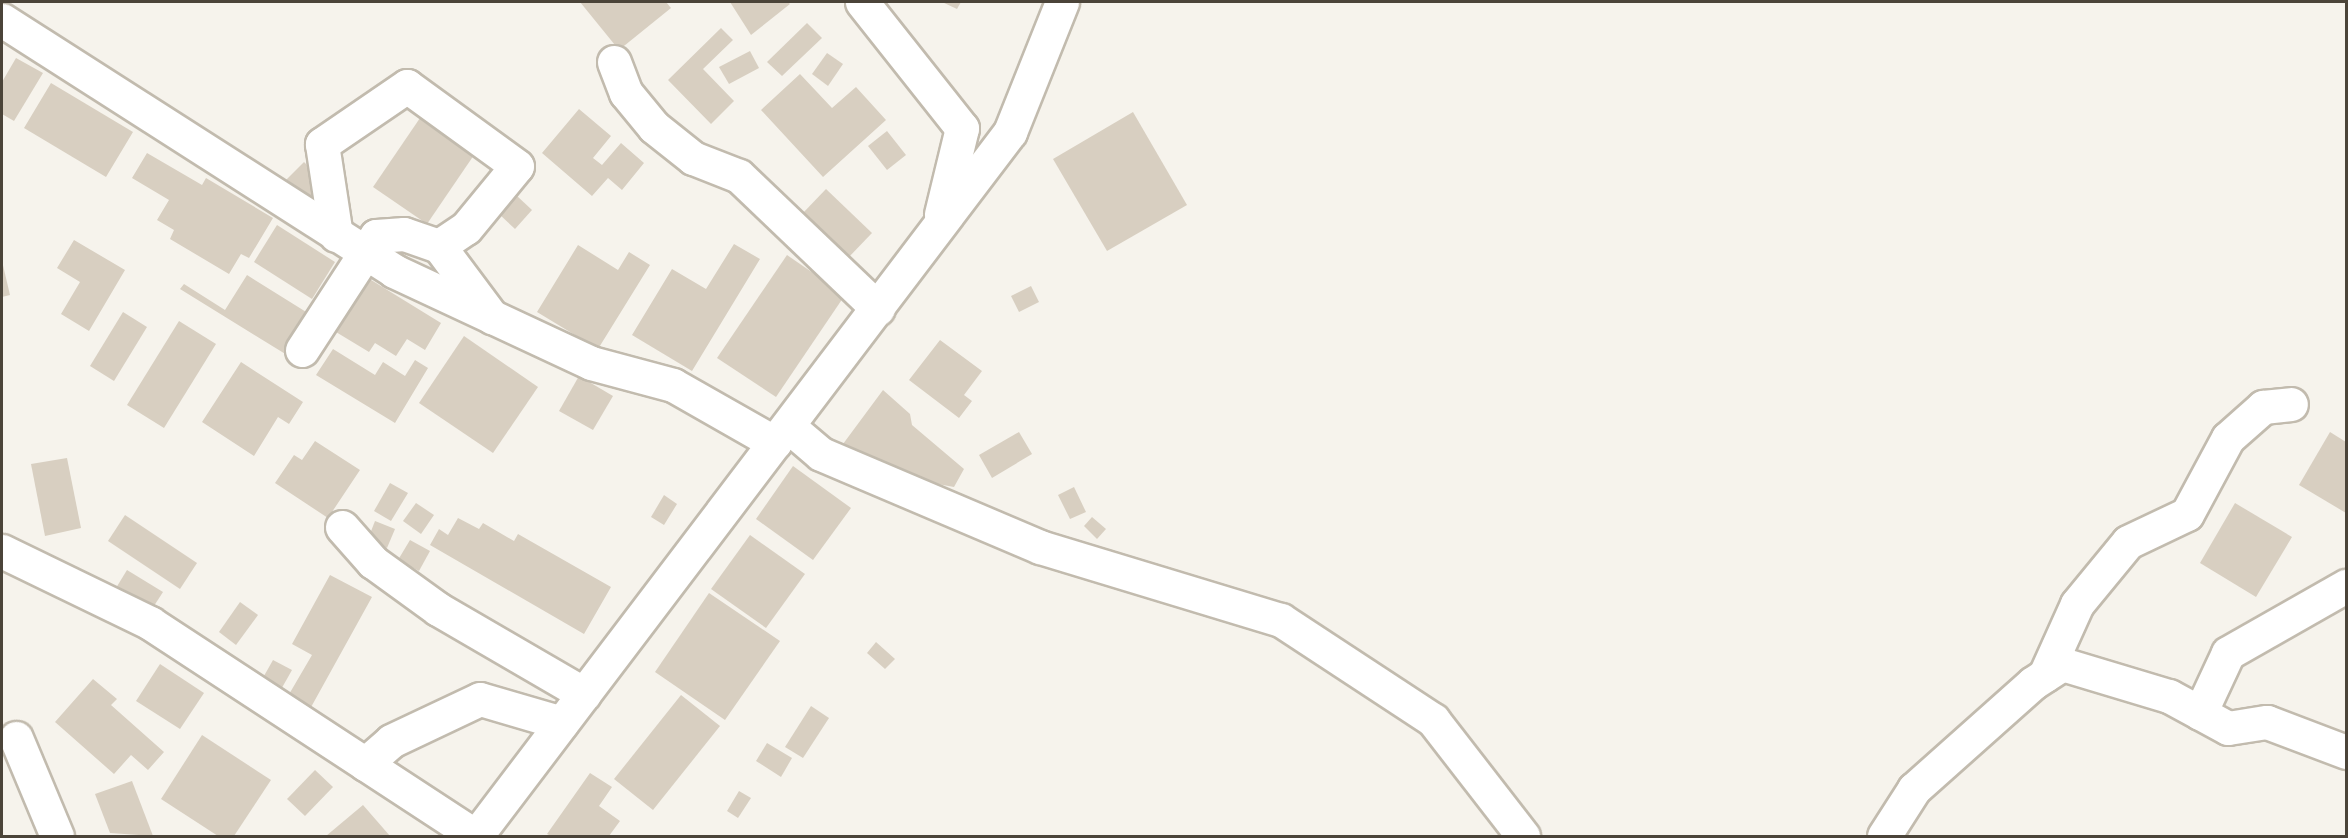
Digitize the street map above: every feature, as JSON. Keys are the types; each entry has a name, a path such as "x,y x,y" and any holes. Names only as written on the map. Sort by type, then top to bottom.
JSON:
{"street":[{"path":"862,2 962,128 938,229"},
{"path":"2,551 150,623 475,837 878,309 1010,132 1062,2"},
{"path":"2,20 349,243 493,319 591,363 673,385 821,454 1040,547 1281,620 1433,720 1523,837"},
{"path":"614,62 626,93 654,127 693,158 739,176 878,309"},
{"path":"302,351 349,243 322,144 407,86 517,166 466,228 439,246"},
{"path":"349,243 376,236 404,234 439,246 493,319"},
{"path":"2045,675 2077,604 2128,542 2187,513 2228,438 2263,408 2291,404"},
{"path":"342,527 373,562 438,609 584,694"},
{"path":"2200,713 2228,653 2346,585"},
{"path":"1884,837 1914,789 2045,675 2062,664 2169,696 2228,728 2267,722 2346,752"},
{"path":"364,764 391,741 480,699 562,723"},
{"path":"16,738 57,837"}],"building":[{"path":"580,2 666,2 671,8 619,50"},
{"path":"730,2 788,2 790,4 751,35"},
{"path":"942,2 961,2 957,9"},
{"path":"807,23 822,38 782,76 767,62"},
{"path":"721,28 733,40 703,69 734,101 711,124 668,80"},
{"path":"750,51 759,68 729,84 719,67"},
{"path":"827,53 843,64 828,86 812,74"},
{"path":"16,58 43,73 14,121 2,114 2,82"},
{"path":"800,74 832,108 856,87 886,120 823,177 761,110"},
{"path":"51,83 133,132 106,177 24,128"},
{"path":"579,109 611,136 593,158 602,165 621,143 644,163 622,190 608,178 592,196 542,153"},
{"path":"1133,112 1187,205 1107,251 1053,159"},
{"path":"420,118 474,155 427,224 373,187"},
{"path":"887,131 906,155 887,170 868,146"},
{"path":"147,153 202,185 206,178 273,218 249,258 241,254 229,274 170,239 174,230 157,220 169,200 132,178"},
{"path":"304,162 327,185 310,202 286,180"},
{"path":"826,189 872,233 848,258 802,214"},
{"path":"516,195 532,210 515,229 499,214"},
{"path":"277,225 335,262 312,299 254,262"},
{"path":"74,240 125,270 89,331 61,314 80,282 57,268"},
{"path":"734,244 760,259 692,371 632,335 672,269 706,289"},
{"path":"578,245 618,270 629,252 650,265 598,349 537,312"},
{"path":"787,255 845,295 776,397 717,358"},
{"path":"2,261 10,295 2,297"},
{"path":"247,275 311,315 287,355 180,289 184,284 225,310"},
{"path":"363,275 441,323 425,350 407,339 396,356 375,343 369,352 331,329"},
{"path":"1031,286 1039,302 1019,312 1011,296"},
{"path":"123,312 147,327 114,381 90,366"},
{"path":"179,321 216,344 164,428 127,405"},
{"path":"464,336 538,387 493,453 419,403"},
{"path":"940,340 982,371 964,395 972,401 959,418 909,380"},
{"path":"333,349 375,375 383,362 405,376 415,360 428,368 395,423 316,375"},
{"path":"241,362 303,402 289,424 278,417 254,456 202,422"},
{"path":"579,376 613,396 593,430 559,411"},
{"path":"883,390 910,414 912,425 964,469 954,487 900,477 843,444"},
{"path":"1019,432 1032,454 992,478 979,455"},
{"path":"2330,432 2346,442 2346,513 2299,485"},
{"path":"315,441 360,470 328,518 275,483 294,455 302,460"},
{"path":"67,458 81,528 45,536 31,464"},
{"path":"793,466 851,508 813,560 756,519"},
{"path":"390,483 408,493 391,521 374,511"},
{"path":"1074,487 1086,512 1070,519 1058,495"},
{"path":"664,495 677,504 664,525 651,517"},
{"path":"416,503 434,515 421,534 403,521"},
{"path":"2235,503 2292,537 2256,597 2200,563"},
{"path":"125,515 197,563 180,589 108,541"},
{"path":"1092,517 1106,529 1097,539 1084,526"},
{"path":"458,518 479,529 483,523 514,541 518,534 611,587 584,634 430,545 439,529 448,535"},
{"path":"375,521 395,529 387,548 368,539"},
{"path":"750,535 805,574 766,628 711,589"},
{"path":"410,540 430,551 419,571 398,560"},
{"path":"127,570 163,592 152,609 116,588"},
{"path":"330,575 372,597 310,709 288,696 312,655 292,644"},
{"path":"709,593 780,641 725,720 655,672"},
{"path":"240,602 258,615 236,645 219,632"},
{"path":"876,642 895,659 885,669 867,653"},
{"path":"273,660 292,670 279,693 260,683"},
{"path":"160,664 204,693 180,729 136,701"},
{"path":"93,679 117,699 111,705 164,752 148,770 131,755 114,774 55,722"},
{"path":"681,695 720,726 653,810 614,779"},
{"path":"811,706 829,718 803,758 785,747"},
{"path":"202,735 271,780 234,836 218,836 161,799"},
{"path":"767,743 792,758 781,777 756,761"},
{"path":"315,770 333,787 305,816 287,799"},
{"path":"590,773 612,787 599,806 620,821 609,836 551,836 547,834"},
{"path":"132,781 153,836 110,833 95,794"},
{"path":"739,791 751,798 738,818 727,811"},
{"path":"363,805 390,836 326,836"}]}
